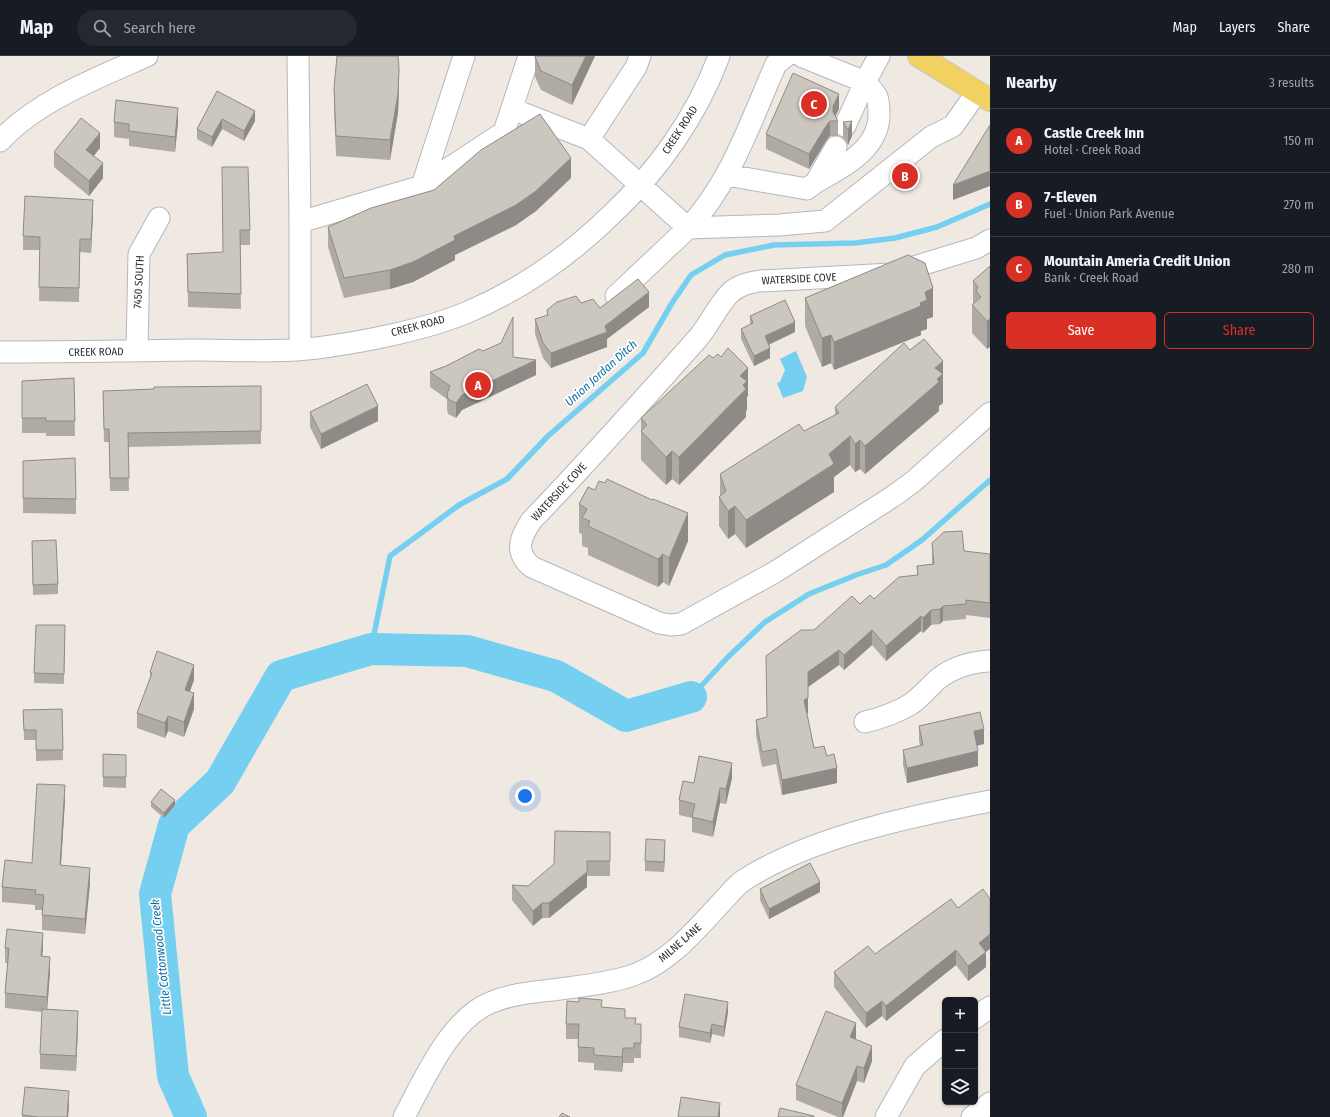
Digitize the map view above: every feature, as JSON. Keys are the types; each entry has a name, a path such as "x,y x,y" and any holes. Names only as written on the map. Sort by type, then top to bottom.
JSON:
{"main road":[{"path":"919,56 984,96"}],"street":[{"path":"0,141 10,130 55,100 92,80 147,56"},
{"path":"298,56 300,349"},
{"path":"422,186 464,56"},
{"path":"300,222 422,186 504,132 529,56"},
{"path":"589,139 636,67 640,56"},
{"name":"CREEK ROAD","path":"0,352 316,348 404,332 467,312 532,279 556,262 602,224 640,185 680,132 702,93 719,56"},
{"path":"616,296 699,217 727,175 776,64 786,56"},
{"path":"727,175 807,189 855,158 868,145 876,132 879,120 877,96 865,82 801,56"},
{"path":"845,126 865,82 879,56"},
{"path":"512,109 589,139 688,228 779,225 825,221 931,137 953,126 984,96"},
{"path":"814,184 836,147"},
{"name":"7450 SOUTH","path":"137,351 139,254 159,218"},
{"name":"WATERSIDE COVE","path":"990,240 976,248 891,274 760,281 746,283 736,288 729,294 700,335 627,419 531,521 521,541 522,557 532,567 659,623 671,625 681,624 775,572 892,497 914,481 990,414"},
{"path":"865,722 892,715 912,703 940,677 959,667 978,662 990,661"},
{"name":"MILNE LANE","path":"404,1117 448,1040 470,1014 490,1003 513,995 591,984 636,975 666,956 704,922 742,881 802,850 882,825 990,801"},
{"path":"978,1016 990,1007"},
{"path":"886,1117 915,1066 942,1043"},
{"path":"972,1117 990,1103"}],"water":[{"path":"796,351 807,377 803,391 783,398 777,383 780,382 785,370 780,359"}],"building":[{"path":"337,56 398,56 398,94 390,140 336,136 334,88"},
{"path":"535,56 586,56 572,85 541,71"},
{"path":"793,73 839,94 833,106 833,112 838,121 830,121 809,154 766,134"},
{"path":"217,91 255,111 244,131 222,119 212,137 197,129"},
{"path":"116,100 178,108 175,137 129,131 129,124 114,122"},
{"path":"540,114 571,158 536,191 516,205 454,236 455,240 413,262 390,270 344,278 328,227 371,208 434,190 481,150"},
{"path":"81,118 100,133 86,150 103,163 89,181 54,152"},
{"path":"852,121 848,130 843,122"},
{"path":"990,125 990,171 953,185"},
{"path":"222,167 248,167 250,230 240,230 241,294 188,292 187,254 223,252"},
{"path":"25,196 93,200 91,239 80,239 79,288 39,287 40,237 23,236"},
{"path":"908,255 925,263 933,288 925,292 927,300 920,303 921,306 834,342 831,335 822,338 805,298"},
{"path":"990,266 990,319 987,321 972,305 981,297 976,291 978,287 973,281"},
{"path":"638,279 649,292 605,326 607,332 551,353 543,343 535,319 548,315 547,310 557,302 576,296 581,303 593,299 600,308"},
{"path":"785,300 795,322 765,336 770,348 754,356 741,329 753,323 750,316"},
{"path":"513,317 513,357 536,360 462,395 456,403 448,399 447,394 450,386 430,372 446,366 479,349 483,351 501,343"},
{"path":"924,339 943,361 935,368 943,374 937,379 939,382 865,446 860,440 855,444 850,436 829,454 834,464 746,520 735,506 728,511 719,497 726,491 720,474 799,424 804,431 839,413 835,407 904,343 910,350"},
{"path":"728,348 748,368 740,376 747,381 743,385 746,389 679,457 672,451 666,457 641,431 647,425 641,418 709,355 713,358 718,354 721,357"},
{"path":"74,378 75,421 46,421 46,418 22,418 22,381"},
{"path":"367,384 378,406 321,434 310,412"},
{"path":"261,386 261,431 128,433 129,478 110,478 109,429 104,429 103,391 154,389 154,387"},
{"path":"75,458 76,499 23,498 23,461"},
{"path":"607,479 652,500 653,499 688,513 669,558 663,554 658,559 588,526 590,521 582,518 587,509 579,504 588,487 595,490 599,481 605,483"},
{"path":"962,531 964,551 990,554 990,603 966,600 966,604 943,606 940,609 931,610 923,618 921,616 886,646 872,630 844,655 839,650 808,672 808,698 804,700 814,748 824,746 827,756 834,754 837,768 782,780 776,749 762,752 756,720 767,717 766,656 801,630 814,630 852,596 860,604 870,595 874,599 899,577 918,575 917,566 934,564 932,543 944,532"},
{"path":"56,540 58,584 33,585 32,541"},
{"path":"36,625 65,625 64,674 34,673"},
{"path":"157,651 194,665 185,690 194,693 184,722 168,716 165,723 137,713 152,673 150,672"},
{"path":"62,709 63,750 36,750 36,730 24,730 23,710"},
{"path":"980,712 984,729 974,731 978,751 907,768 903,750 923,745 919,726"},
{"path":"103,754 126,755 126,777 103,777"},
{"path":"699,756 732,763 726,789 720,788 713,822 692,817 695,804 679,800 683,781 694,783"},
{"path":"37,784 65,785 60,865 90,868 85,919 42,915 44,895 35,894 36,890 2,887 5,860 32,863"},
{"path":"161,789 175,800 164,813 151,802"},
{"path":"555,831 610,832 610,861 587,861 587,872 549,903 542,903 533,911 512,885 528,886 554,864"},
{"path":"646,839 665,840 664,862 645,861"},
{"path":"810,863 820,882 769,909 760,889"},
{"path":"983,889 990,899 990,934 979,943 986,952 968,966 956,950 886,1006 882,1001 866,1013 834,972 868,946 875,954 951,899 958,908"},
{"path":"7,929 43,933 41,956 50,957 47,997 5,993 9,948 5,948"},
{"path":"685,994 728,1002 724,1027 712,1024 710,1033 679,1027"},
{"path":"579,998 602,1000 601,1007 625,1009 625,1018 636,1018 635,1024 641,1024 641,1043 634,1043 634,1048 623,1048 622,1057 594,1055 594,1048 578,1047 579,1024 566,1024 567,1001 579,1002"},
{"path":"42,1009 78,1011 76,1056 40,1054"},
{"path":"826,1011 856,1023 850,1037 872,1046 864,1068 857,1066 842,1103 796,1085"},
{"path":"25,1087 69,1091 67,1117 38,1117 22,1115"},
{"path":"681,1097 720,1103 718,1117 678,1117"},
{"path":"780,1108 814,1116 814,1117 778,1117"},
{"path":"562,1113 570,1117 559,1117"}],"waterway":[{"name":"Union Jordan Ditch","path":"371,649 390,556 459,505 507,479 548,436 643,353 672,303 691,275 725,255 774,245 855,243 895,238 937,227 990,204"},
{"name":"Little Cottonwood Creek","path":"691,697 728,657 765,622 809,594 856,575 886,565 922,540 990,480"},
{"name":"Little Cottonwood Creek","path":"191,1117 173,1076 155,894 174,825 220,782 281,676 371,649 467,651 556,676 626,716 691,697"}],"place":[{"name":"Mountain Ameria Credit Union","path":"814,104"},
{"name":"7-Eleven","path":"905,176"},
{"name":"Castle Creek Inn","path":"478,385"}]}
